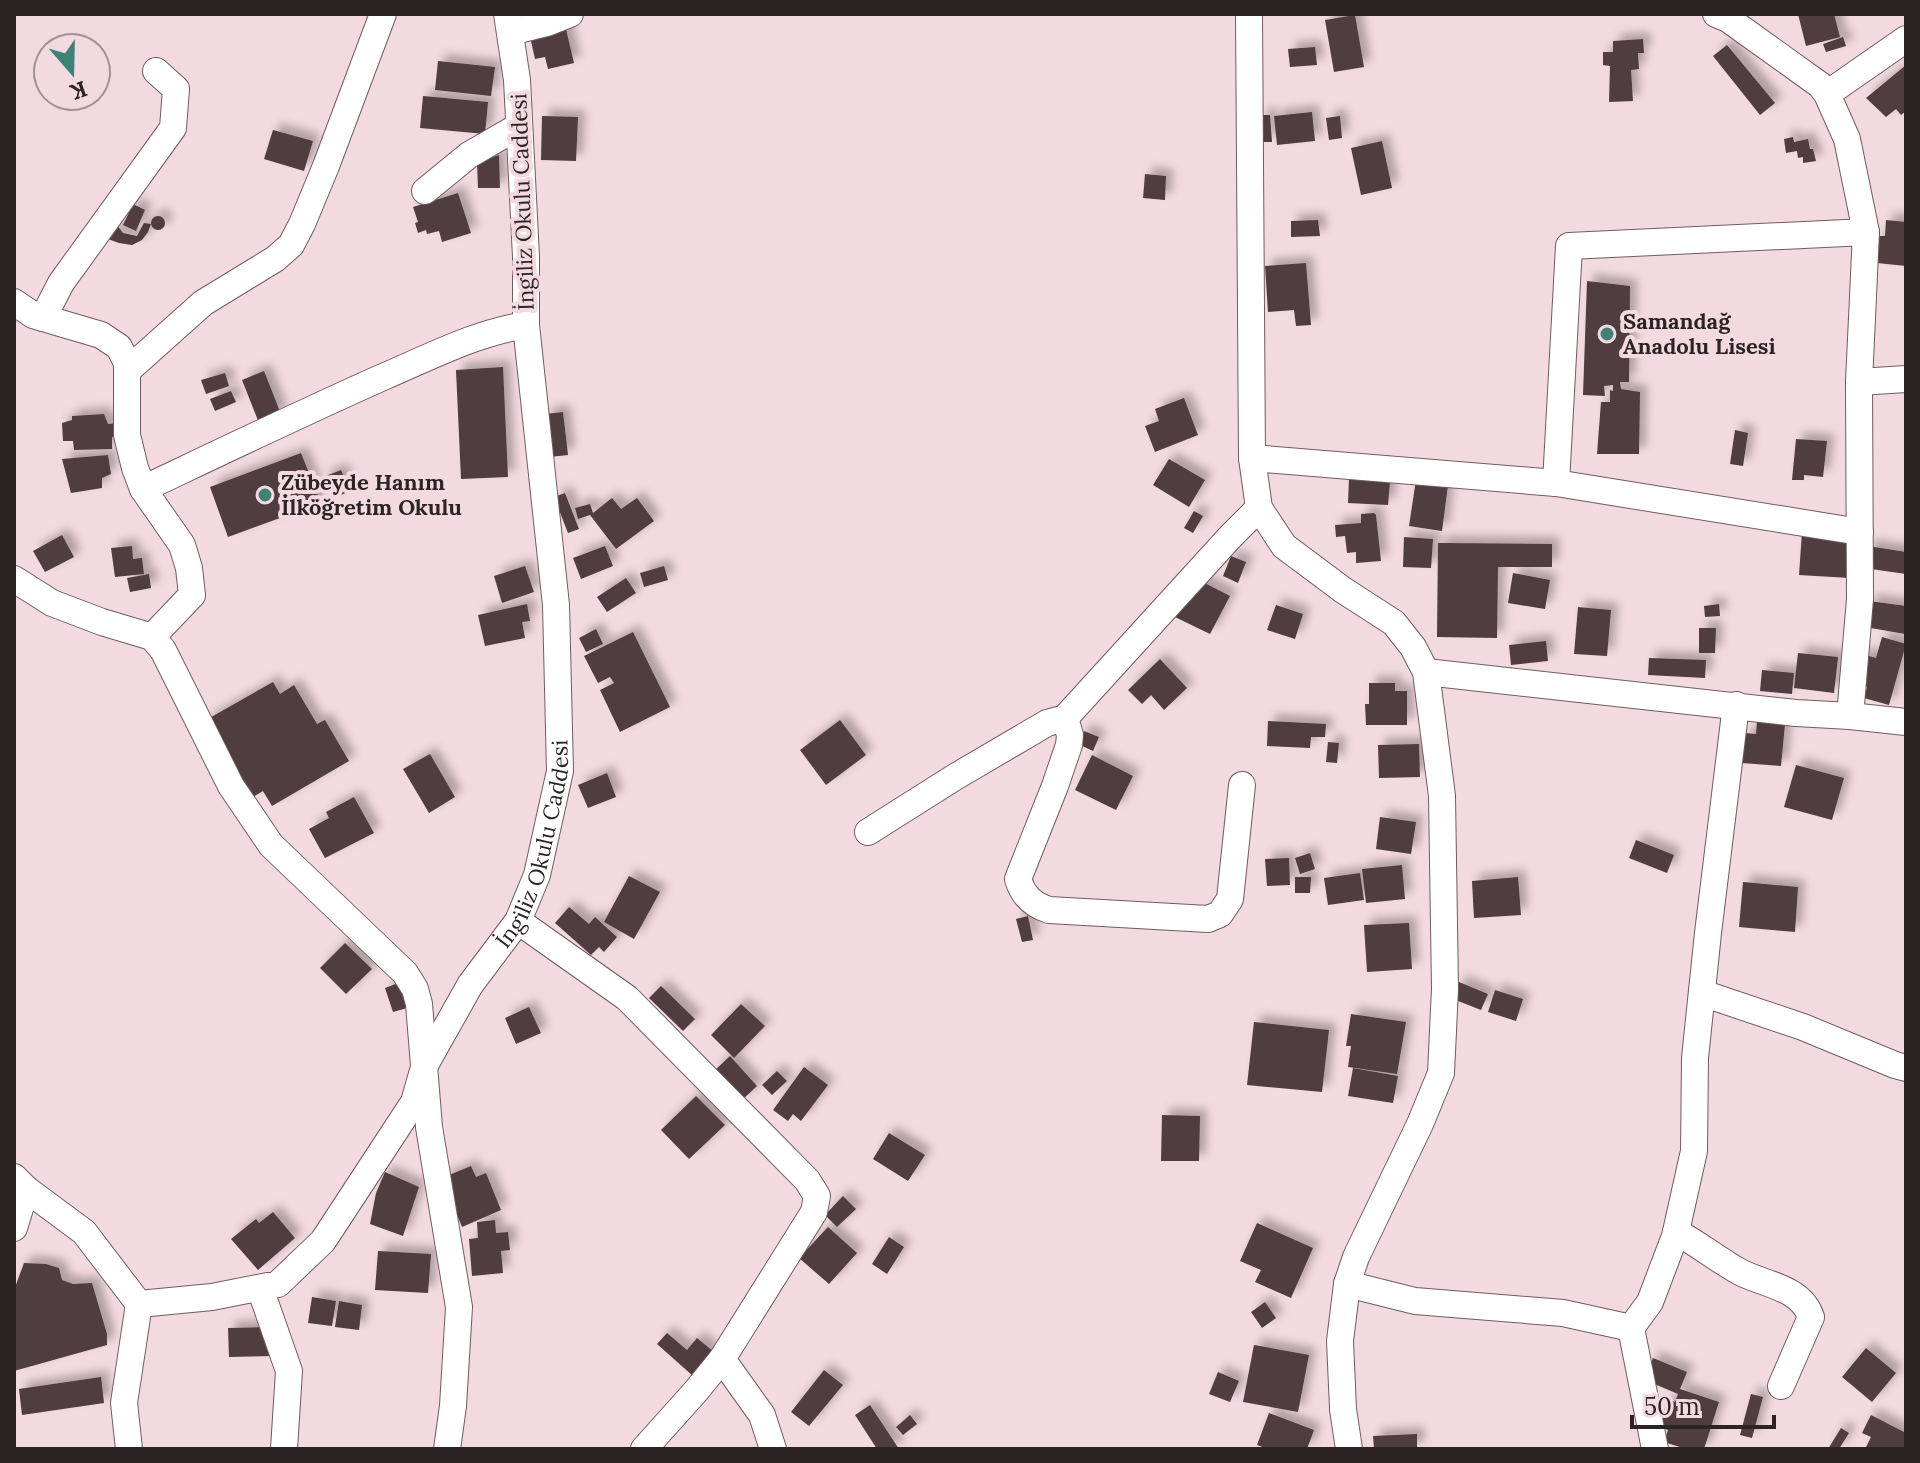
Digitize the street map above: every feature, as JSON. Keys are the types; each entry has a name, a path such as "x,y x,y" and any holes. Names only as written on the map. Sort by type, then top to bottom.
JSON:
{"street":[{"path":"127,371 203,303 275,259 291,245 326,166 383,14"},
{"path":"509,23 547,23 570,14"},
{"path":"1249,14 1252,458 1259,508 1284,546 1394,623 1413,647 1426,672 1442,796 1445,989 1441,1073 1356,1257 1347,1284 1340,1341 1343,1409 1349,1449"},
{"path":"1716,14 1728,19 1820,85 1827,94 1847,139 1866,232 1859,382 1860,599 1850,716"},
{"name":"İngiliz Okulu Caddesi","path":"139,1304 212,1297 278,1284 323,1241 414,1102 424,1067 470,985 518,921 537,875 560,771 556,605 526,325 526,257 517,80 509,23"},
{"path":"1827,94 1906,39"},
{"path":"43,318 61,283 173,128 176,89 156,71"},
{"path":"425,191 469,155 519,126"},
{"path":"1556,483 1569,246 1866,232"},
{"path":"14,302 33,315 101,335 119,347 127,363 127,435 135,468 143,489 182,545 192,595 152,637"},
{"path":"143,489 308,410 467,340 503,328 526,325"},
{"path":"1859,382 1906,379"},
{"path":"1252,458 1556,483 1860,532"},
{"path":"868,832 1047,723 1065,718 1259,508"},
{"path":"14,579 52,603 152,637 163,650 231,786 271,845 405,973 415,989 419,1004 429,1127 459,1307 447,1449"},
{"path":"1426,672 1796,713 1906,722"},
{"path":"1655,1449 1631,1328 1650,1302 1676,1232 1694,1151 1695,1058 1736,705"},
{"path":"1065,718 1070,735 1069,745 1018,879 1026,896 1040,907 1208,919 1220,914 1230,899 1242,785"},
{"path":"518,921 627,998 807,1180 817,1196 814,1212 722,1359 644,1449"},
{"path":"1702,993 1803,1027 1906,1068"},
{"path":"14,1228 20,1183 84,1232 139,1304 124,1403 129,1449"},
{"path":"1676,1232 1740,1272 1783,1288 1808,1308 1811,1317 1781,1386"},
{"path":"1347,1284 1415,1301 1563,1313 1631,1328"},
{"path":"260,1288 289,1371 284,1449"},
{"path":"722,1359 762,1415 773,1449"}],"building":[{"path":"1798,14 1834,14 1840,37 1806,46"},
{"path":"1355,15 1364,67 1334,72 1325,20"},
{"path":"565,25 574,63 548,69 545,57 535,59 529,32"},
{"path":"1843,37 1846,46 1826,52 1823,44"},
{"path":"1643,39 1644,53 1638,53 1639,69 1631,70 1633,101 1609,102 1610,66 1603,65 1603,52 1613,52 1613,41"},
{"path":"1727,45 1775,103 1760,115 1713,56"},
{"path":"1315,47 1317,65 1290,67 1288,49"},
{"path":"438,61 495,67 491,96 435,90"},
{"path":"1906,65 1906,111 1901,115 1896,109 1886,117 1866,98"},
{"path":"423,96 488,102 485,134 420,128"},
{"path":"1312,112 1315,141 1277,145 1274,116"},
{"path":"1260,115 1270,115 1272,142 1262,142"},
{"path":"542,116 578,117 576,161 541,160"},
{"path":"1340,116 1342,138 1329,140 1326,118"},
{"path":"273,130 313,141 304,171 264,159"},
{"path":"1793,137 1794,142 1808,139 1816,161 1803,163 1803,157 1798,158 1797,151 1786,153 1784,139"},
{"path":"1382,141 1392,188 1361,195 1351,148"},
{"path":"499,155 500,188 478,188 477,162"},
{"path":"1145,174 1166,176 1165,200 1143,198"},
{"path":"458,193 471,233 442,242 439,231 418,233 413,207"},
{"path":"133,204 145,210 136,231 123,225"},
{"path":"158,216 165,223 158,230 151,223"},
{"path":"1318,220 1320,236 1291,237 1291,221"},
{"path":"1886,220 1906,222 1906,266 1877,263 1879,236 1885,236"},
{"path":"144,223 151,224 148,232 142,240 132,245 108,239 117,225 123,233 137,236"},
{"path":"1306,263 1311,325 1296,326 1294,310 1268,312 1265,266"},
{"name":"Samandağ Anadolu Lisesi","path":"1587,281 1630,286 1629,382 1620,382 1621,389 1640,392 1639,454 1597,454 1601,402 1610,402 1613,385 1604,386 1605,396 1583,395"},
{"path":"503,367 508,477 461,479 456,370"},
{"path":"264,371 281,414 259,423 242,380"},
{"path":"225,373 229,386 206,394 201,380"},
{"path":"231,391 236,402 215,411 210,399"},
{"path":"1184,398 1198,435 1155,452 1145,426 1159,421 1155,409"},
{"path":"563,412 568,455 550,457 545,414"},
{"path":"104,414 108,424 119,423 119,437 112,437 112,449 74,450 73,441 63,441 62,423 72,420 72,416"},
{"path":"1735,430 1748,433 1743,466 1730,464"},
{"path":"1796,439 1827,441 1823,477 1804,475 1804,480 1792,480"},
{"name":"Zübeyde Hanım İlköğretim Okulu","path":"301,453 321,503 228,537 210,487"},
{"path":"108,455 111,474 102,478 102,488 71,493 62,459"},
{"path":"1169,459 1205,480 1189,507 1153,485"},
{"path":"341,470 350,491 332,499 323,477"},
{"path":"1349,479 1390,481 1388,505 1348,503"},
{"path":"1416,480 1448,485 1442,531 1409,526"},
{"path":"565,493 579,529 568,533 554,497"},
{"path":"612,498 621,509 637,498 654,521 616,549 590,515 578,519 575,508 590,504 593,513"},
{"path":"1194,511 1203,516 1193,533 1184,528"},
{"path":"1374,513 1381,561 1356,563 1356,552 1347,553 1345,536 1336,537 1335,525 1361,523 1361,514"},
{"path":"1802,532 1848,535 1846,558 1852,559 1850,578 1799,575"},
{"path":"62,535 74,557 45,572 33,551"},
{"path":"1404,537 1433,539 1431,568 1403,567"},
{"path":"1438,543 1552,544 1552,567 1498,567 1497,638 1437,637"},
{"path":"132,546 133,559 142,558 144,574 115,577 111,548"},
{"path":"605,546 613,566 581,579 573,558"},
{"path":"1868,546 1906,552 1906,574 1864,568"},
{"path":"1231,556 1246,562 1238,583 1223,576"},
{"path":"525,566 534,592 502,603 494,576"},
{"path":"664,566 668,580 644,587 640,573"},
{"path":"1513,573 1550,580 1545,609 1508,603"},
{"path":"149,574 151,588 130,592 127,578"},
{"path":"626,578 636,593 607,612 597,597"},
{"path":"1195,578 1230,596 1210,634 1175,617"},
{"path":"1869,601 1906,606 1905,634 1865,627"},
{"path":"527,604 530,621 522,622 525,638 485,646 478,615"},
{"path":"1719,604 1720,616 1705,617 1704,606"},
{"path":"1276,605 1303,614 1295,639 1267,630"},
{"path":"1578,607 1611,610 1607,656 1574,654"},
{"path":"1699,628 1716,628 1715,653 1699,653"},
{"path":"596,629 603,644 586,652 579,638"},
{"path":"633,632 670,707 620,732 600,690 614,683 610,677 598,683 584,656"},
{"path":"1882,637 1906,644 1889,705 1864,698 1867,687 1853,683 1862,654 1876,658"},
{"path":"1546,641 1548,661 1511,665 1509,645"},
{"path":"1798,653 1838,657 1834,693 1794,688"},
{"path":"1649,658 1706,660 1705,678 1648,675"},
{"path":"1160,659 1187,688 1164,710 1151,695 1142,704 1128,690"},
{"path":"1762,670 1794,673 1792,694 1760,691"},
{"path":"273,682 280,694 294,685 317,724 325,720 349,761 272,806 263,791 251,798 206,720"},
{"path":"1369,683 1395,683 1395,691 1407,691 1407,725 1366,725 1365,704 1369,704"},
{"path":"840,720 866,755 826,785 800,750"},
{"path":"1268,721 1326,724 1325,737 1311,737 1310,748 1267,746"},
{"path":"1757,721 1785,724 1781,766 1742,763 1745,733 1756,734"},
{"path":"1084,731 1099,737 1093,751 1078,744"},
{"path":"1328,742 1339,743 1337,763 1326,762"},
{"path":"1419,744 1420,777 1379,778 1378,745"},
{"path":"430,754 455,797 429,813 403,769"},
{"path":"1092,755 1133,776 1116,810 1075,790"},
{"path":"1796,765 1844,778 1832,820 1784,807"},
{"path":"607,773 616,797 588,808 578,785"},
{"path":"354,797 374,833 325,858 309,829 329,818 326,812"},
{"path":"1380,817 1416,822 1411,854 1376,849"},
{"path":"1636,840 1674,855 1667,873 1629,858"},
{"path":"1310,853 1315,869 1300,874 1295,858"},
{"path":"1289,858 1290,885 1267,886 1265,859"},
{"path":"1402,865 1405,899 1366,903 1362,869"},
{"path":"1360,873 1364,900 1328,905 1324,878"},
{"path":"629,876 660,892 634,939 604,922"},
{"path":"1295,877 1311,877 1310,893 1295,893"},
{"path":"1518,877 1521,915 1474,918 1472,881"},
{"path":"1743,882 1798,887 1795,932 1739,927"},
{"path":"569,907 589,924 595,917 617,937 604,952 599,947 591,955 555,923"},
{"path":"1028,916 1033,940 1022,942 1016,919"},
{"path":"1409,923 1412,969 1367,972 1364,925"},
{"path":"345,943 372,969 346,994 320,968"},
{"path":"1459,982 1488,994 1481,1010 1453,999"},
{"path":"398,983 407,1008 393,1012 385,988"},
{"path":"661,986 695,1019 683,1031 649,998"},
{"path":"1495,990 1523,999 1516,1021 1488,1012"},
{"path":"741,1004 765,1026 734,1058 711,1035"},
{"path":"529,1007 541,1033 516,1044 505,1018"},
{"path":"1351,1014 1406,1022 1397,1074 1348,1067 1351,1046 1346,1046"},
{"path":"1254,1022 1329,1030 1322,1092 1247,1085"},
{"path":"730,1056 757,1086 741,1101 714,1071"},
{"path":"804,1067 828,1085 801,1121 793,1114 788,1121 773,1110"},
{"path":"1353,1068 1398,1076 1393,1103 1348,1096"},
{"path":"777,1071 787,1081 772,1095 762,1085"},
{"path":"696,1096 725,1125 689,1159 661,1130"},
{"path":"1162,1115 1200,1116 1199,1161 1161,1161"},
{"path":"889,1133 925,1155 908,1181 873,1159"},
{"path":"471,1166 476,1177 486,1173 501,1210 462,1227 442,1178"},
{"path":"385,1172 419,1187 403,1236 370,1224 376,1193"},
{"path":"843,1196 856,1209 837,1227 825,1215"},
{"path":"273,1212 295,1238 258,1270 231,1239 256,1219 259,1223"},
{"path":"495,1220 496,1233 508,1232 510,1250 501,1251 503,1273 472,1276 469,1239 478,1238 477,1222"},
{"path":"1257,1223 1313,1248 1291,1298 1255,1282 1261,1270 1240,1261"},
{"path":"828,1227 857,1253 829,1284 799,1258"},
{"path":"889,1237 904,1247 887,1274 872,1264"},
{"path":"378,1251 431,1254 428,1293 375,1290"},
{"path":"24,1263 59,1268 62,1280 73,1284 92,1283 107,1334 107,1345 14,1371 14,1290"},
{"path":"312,1297 336,1301 332,1326 308,1323"},
{"path":"339,1301 362,1305 359,1330 335,1327"},
{"path":"1265,1302 1276,1318 1262,1328 1251,1312"},
{"path":"270,1327 271,1356 229,1357 228,1328"},
{"path":"667,1333 687,1350 697,1338 714,1352 693,1376 657,1344"},
{"path":"1254,1345 1309,1355 1298,1412 1243,1402"},
{"path":"1866,1348 1896,1373 1872,1402 1842,1377"},
{"path":"1653,1358 1687,1372 1680,1389 1719,1402 1704,1449 1686,1449 1664,1442 1668,1430 1659,1427 1668,1399 1675,1402 1678,1394 1645,1380"},
{"path":"824,1370 843,1385 809,1426 791,1412"},
{"path":"1218,1372 1239,1381 1230,1402 1209,1394"},
{"path":"101,1377 104,1403 22,1415 19,1389"},
{"path":"1751,1394 1763,1397 1752,1438 1740,1435"},
{"path":"870,1405 899,1449 877,1449 855,1415"},
{"path":"1269,1413 1314,1430 1307,1449 1268,1449 1257,1445"},
{"path":"910,1415 917,1424 903,1435 896,1427"},
{"path":"1871,1415 1906,1433 1906,1449 1865,1449 1871,1437 1862,1433"},
{"path":"1841,1428 1849,1433 1839,1449 1828,1449"},
{"path":"1417,1434 1417,1449 1374,1449 1373,1436"}],"place":[{"name":"Samandağ Anadolu Lisesi","path":"1607,334"},
{"name":"Zübeyde Hanım İlköğretim Okulu","path":"265,495"}]}
